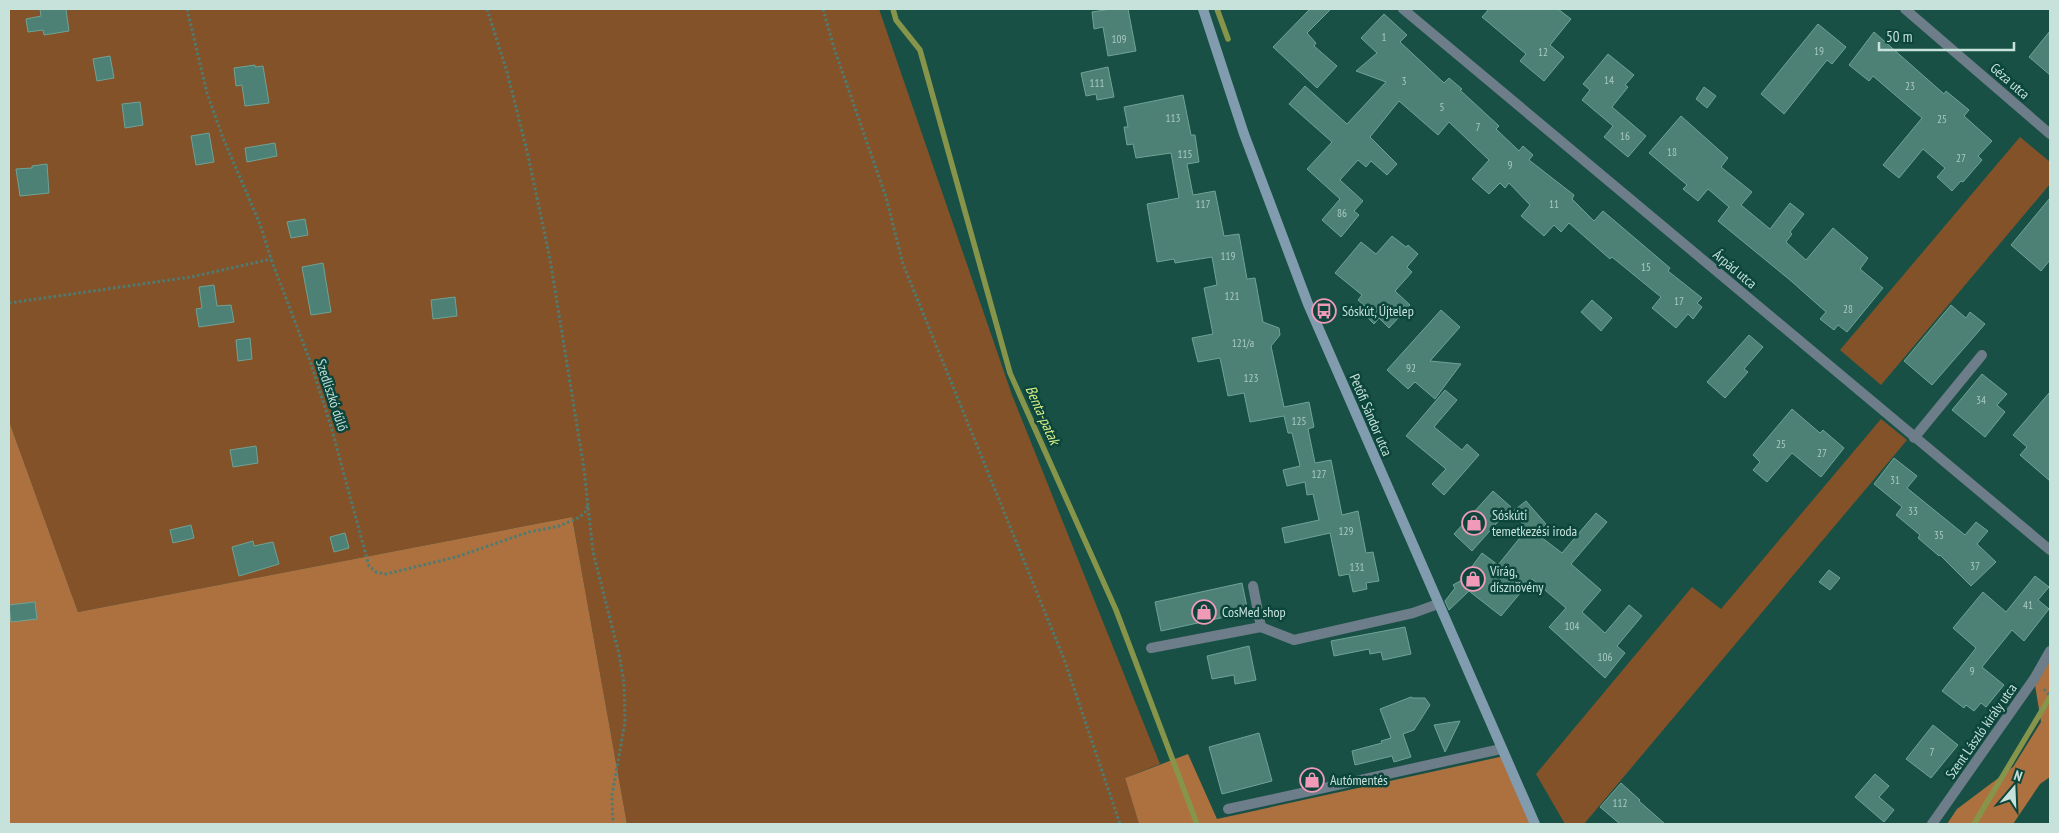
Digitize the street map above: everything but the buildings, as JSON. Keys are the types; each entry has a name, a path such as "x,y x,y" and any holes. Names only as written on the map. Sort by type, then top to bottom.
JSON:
{"main road":[{"name":"Petőfi Sándor utca","path":"1203,9 1244,134 1308,304 1535,824"}],"street":[{"name":"Árpád utca","path":"1403,9 2050,550"},
{"name":"Géza utca","path":"1905,9 2050,134"},
{"path":"1914,438 1982,355"},
{"path":"1252,586 1260,627"},
{"path":"1151,648 1260,627 1294,640 1413,613 1438,604"},
{"name":"Szent László király utca","path":"1932,824 2034,679 2050,651"},
{"path":"1228,809 1501,749"}],"path":[{"name":"Szedliszkó dűlő","path":"187,9 214,111 229,154 260,224 271,259 310,361 330,423 369,566 376,572 386,574 456,558 529,532 559,526 580,517 585,512 588,504"},
{"path":"486,9 507,72 527,151 550,259 570,375 596,567 619,654 624,683 625,722 612,795 613,824"},
{"path":"823,9 834,48 886,196 903,264 1064,659 1120,824"},
{"path":"9,304 191,277 271,259"},
{"path":"2047,692 2050,696"}],"shaded area":[{"path":"9,9 879,9 1012,395 1160,764 1125,778 1139,824 627,824 572,517 78,612 9,421"},
{"path":"2020,137 2050,162 2050,184 1881,385 1840,350"},
{"path":"1881,419 1907,440 1584,824 1565,824 1536,774 1692,587 1721,609"},
{"path":"9,421 78,612 572,517 627,824 9,824"},
{"path":"2050,651 2050,777 2040,784 2013,824 1947,824 1957,809 2013,767 2041,722 2034,679"},
{"path":"1188,754 1217,819 1504,756 1535,824 1139,824 1125,778"}],"waterway":[{"name":"Benta-patak","path":"893,9 896,20 920,50 1010,373 1116,610 1197,824"},
{"path":"1217,9 1228,39"},
{"path":"1974,824 2050,697"}],"place":[{"name":"Sóskút, Újtelep","path":"1324,311"},
{"name":"Sóskúti temetkezési iroda","path":"1474,523"},
{"name":"Virág, dísznövény","path":"1473,579"},
{"name":"CosMed shop","path":"1204,612"},
{"name":"Autómentés","path":"1312,780"}]}
